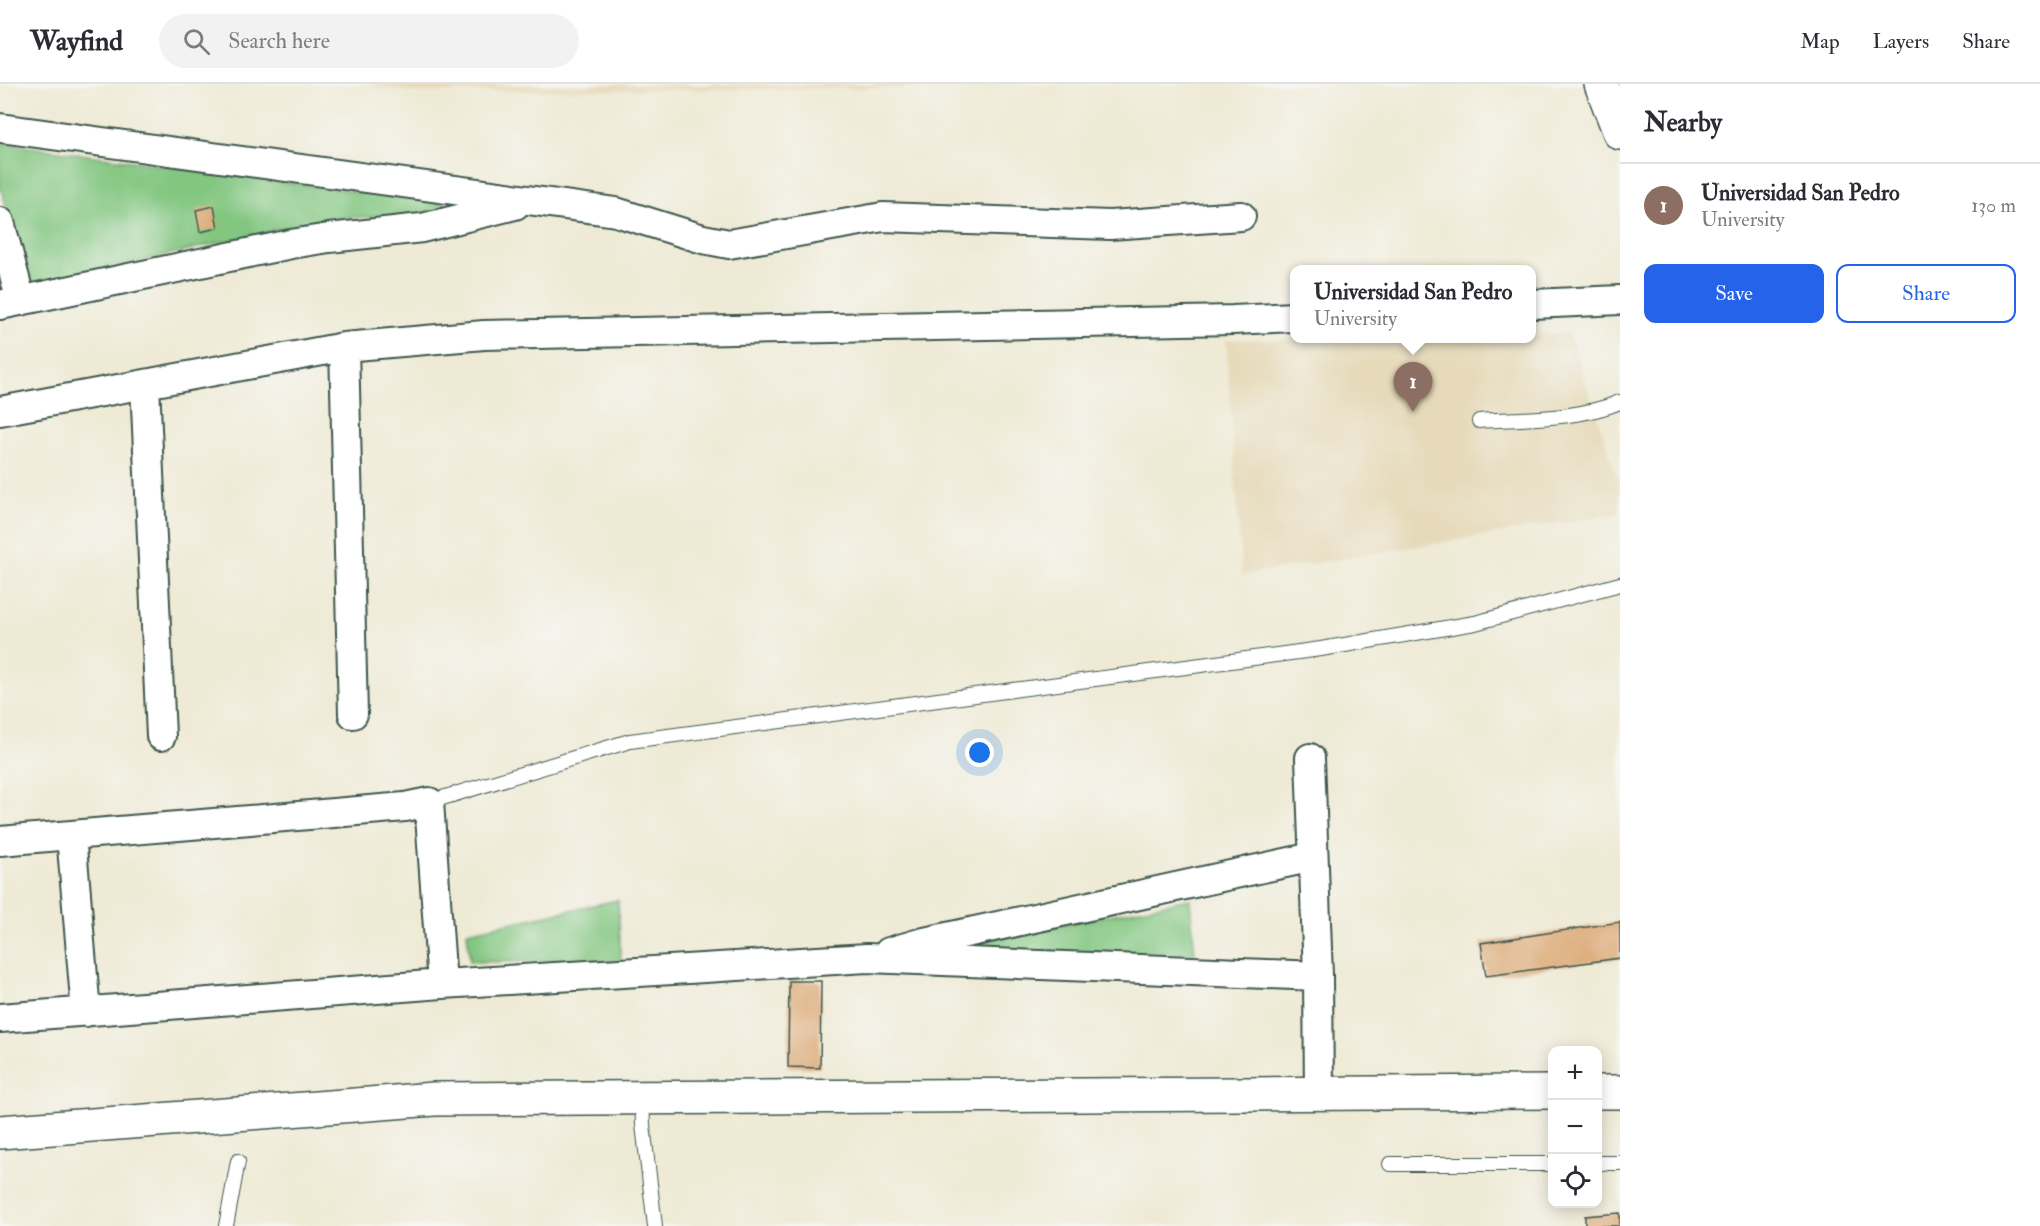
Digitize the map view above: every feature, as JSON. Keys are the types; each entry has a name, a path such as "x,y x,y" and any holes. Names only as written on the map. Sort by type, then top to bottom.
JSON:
{"main road":[{"path":"1601,84 1620,133"},
{"path":"0,1132 434,1099 1548,1092"},
{"path":"1602,1092 1620,1092"}],"street":[{"path":"0,128 616,212 703,239 729,243 883,217 1110,225 1241,216"},
{"path":"0,222 10,303 291,244 422,228 528,200"},
{"path":"1536,304 1620,300"},
{"path":"0,411 344,347 484,334 1290,317"},
{"path":"344,347 353,714"},
{"path":"145,384 161,736"},
{"path":"1310,758 1318,976 1319,1094"},
{"path":"0,841 405,807 429,802 442,984"},
{"path":"71,835 86,1012"},
{"path":"867,958 920,943 1313,857"},
{"path":"0,1018 442,984 867,958 1318,976"}],"lane":[{"path":"1479,421 1578,414 1604,409 1620,402"},
{"path":"429,802 630,741 1321,649 1475,623 1620,584"},
{"path":"642,1097 643,1125 655,1226"},
{"path":"226,1226 238,1161"},
{"path":"1602,1163 1620,1163"},
{"path":"1390,1164 1548,1164"}],"shaded area":[{"path":"358,84 1044,84 883,88 413,92"},
{"path":"1569,333 1620,485 1620,513 1242,575 1226,340 1290,340 1290,343 1536,343 1536,334"}],"green space":[{"path":"0,143 446,204 446,213 323,219 27,287 0,185"},
{"path":"1190,899 1195,954 940,949"},
{"path":"618,900 621,961 470,962 467,932"}],"building":[{"path":"214,206 218,228 200,232 196,210"},
{"path":"1620,922 1620,958 1486,976 1481,943"},
{"path":"789,981 821,981 820,1068 788,1067"},
{"path":"1620,1213 1620,1226 1585,1226 1585,1216"}],"place":[{"name":"Universidad San Pedro","path":"1413,412"}]}
